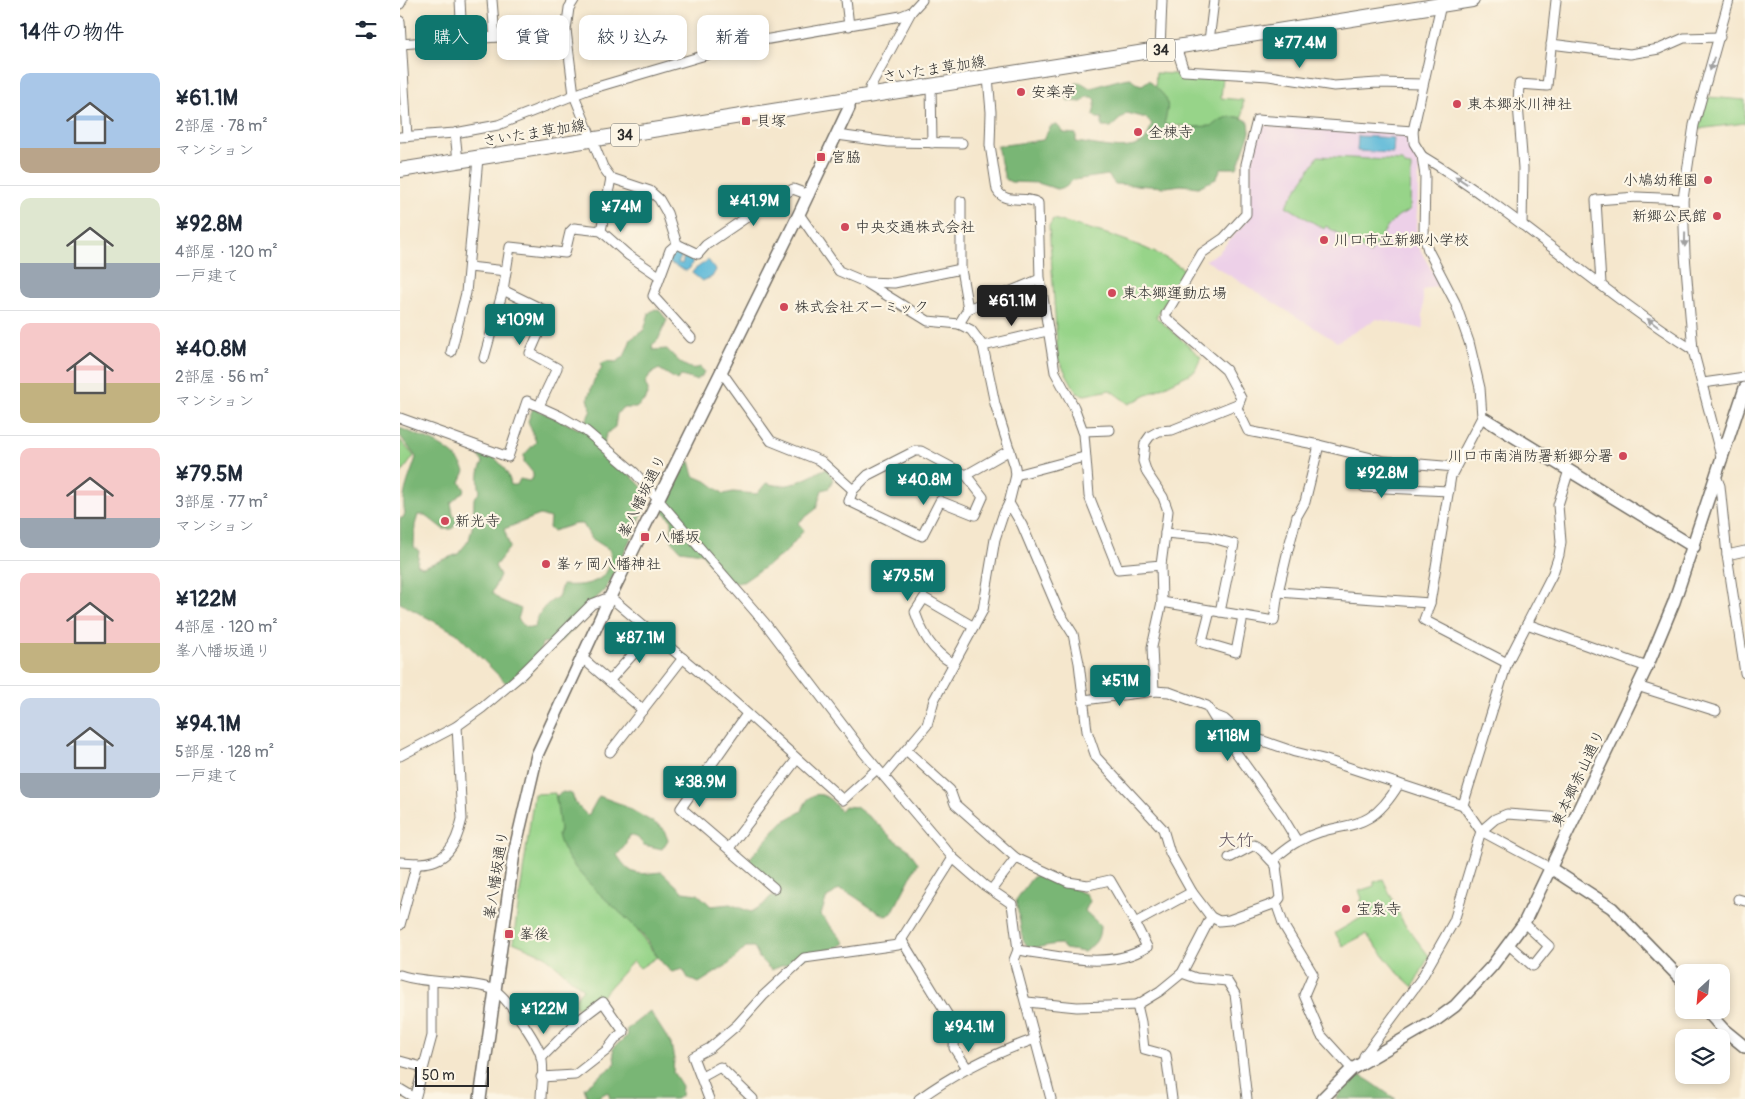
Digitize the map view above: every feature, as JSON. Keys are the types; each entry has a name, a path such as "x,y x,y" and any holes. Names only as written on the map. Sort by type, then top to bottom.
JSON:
{"main road":[{"name":"さいたま草加線","path":"400,170 1160,50 1441,2 1472,0"}],"street":[{"path":"400,4 402,0"},
{"path":"460,0 461,15"},
{"path":"487,37 495,37 492,0"},
{"path":"568,15 569,8 574,0"},
{"path":"846,0 849,26"},
{"path":"870,95 870,88 911,12 922,0"},
{"path":"1160,50 1162,0"},
{"path":"1209,41 1214,0"},
{"path":"1522,225 1523,168 1518,104 1519,84 1547,86 1556,0"},
{"path":"1722,460 1693,350 1684,255 1683,199 1694,125 1729,0"},
{"path":"1441,2 1413,131 1414,143 1422,156 1425,176 1424,235 1428,250 1455,302 1469,342 1480,388 1483,418 1455,467 1449,491 1430,603 1424,620 1507,663"},
{"path":"400,21 404,137 455,133 498,125 574,95 752,42 849,26 901,16 911,12"},
{"path":"1551,44 1630,54 1659,49 1684,38 1720,37"},
{"path":"400,44 415,43"},
{"path":"1176,47 1184,71 1269,76 1334,86 1377,83 1423,84"},
{"path":"569,56 574,95 603,167 611,178 650,191 659,200 667,213 677,244 698,254 706,245 766,204 793,189 809,195"},
{"path":"988,77 991,112 990,145 998,190 1001,196 1006,199 1031,199 1038,203 1040,278 1047,331 1055,372 1074,407 1083,431 1089,496 1118,569 1161,565"},
{"path":"931,86 932,143"},
{"name":"峯八幡坂通り","path":"480,1099 514,853 530,774 546,732 581,657 809,195 849,108 849,98"},
{"path":"1154,691 1152,647 1162,602 1161,565 1168,511 1163,497 1147,473 1143,461 1145,443 1150,436 1159,431 1172,430 1237,404 1241,398 1226,370 1166,318 1166,314 1202,253 1224,238 1246,214 1246,164 1257,120 1413,131"},
{"path":"455,133 458,161"},
{"path":"837,135 889,142 962,143"},
{"path":"1422,156 1461,179 1667,334 1693,350"},
{"path":"451,352 466,293 478,158"},
{"path":"601,231 611,178"},
{"path":"1602,284 1596,200 1638,197 1683,199"},
{"path":"960,201 961,269 968,308"},
{"path":"799,214 839,271 865,282 928,321 959,324 971,330 983,346 995,404 1016,475 1009,503 1003,515 996,539 983,610 952,663 934,700 927,725 884,776"},
{"path":"484,358 503,290 510,247 565,253 570,232 574,228 601,231 628,255 659,276"},
{"path":"677,244 670,250 653,296 691,338"},
{"path":"469,267 506,271"},
{"path":"865,282 894,283 961,269"},
{"path":"959,324 968,308 1040,278"},
{"path":"503,290 548,312 530,353 557,368 539,406"},
{"path":"983,346 1047,331"},
{"path":"721,371 771,441 821,462 853,490"},
{"path":"1703,383 1745,377"},
{"name":"東本郷赤山通り","path":"1322,1099 1357,1067 1450,1010 1478,982 1509,945 1524,923 1552,869 1647,667 1694,547 1745,388"},
{"path":"400,418 508,457 527,401 586,431 635,473 657,500 694,539 765,624 877,769 953,858 1012,904 1018,950 1014,960 1027,1002 1051,1099"},
{"path":"1237,404 1237,408 1248,431 1319,445 1366,458 1455,467"},
{"path":"1483,418 1694,547"},
{"path":"1083,431 1110,430"},
{"path":"1162,602 1274,621 1278,592 1297,516 1304,502 1319,445"},
{"path":"966,475 1010,450"},
{"path":"915,451 921,451 966,475 983,497 975,516 940,502 922,536 849,501 853,490 868,475 915,451"},
{"path":"1016,475 1084,458"},
{"path":"1366,458 1364,487 1449,491"},
{"path":"1463,805 1507,663 1559,555 1561,542 1558,505 1569,470"},
{"path":"1716,476 1720,486 1727,555 1745,673"},
{"path":"1009,503 1022,525 1059,612 1073,634 1088,731 1096,757 1163,829 1170,853 1192,892 1211,917 1219,920 1229,920 1276,903 1280,898 1275,858 1297,841 1364,822 1380,811 1399,784"},
{"path":"1165,533 1209,537 1234,544 1220,612"},
{"path":"1727,555 1745,551"},
{"path":"1278,592 1430,603"},
{"path":"400,756 457,726 521,675 592,604 610,597 748,714 842,800 877,769"},
{"path":"952,663 933,649 921,629 916,612 924,598 974,627"},
{"path":"1210,611 1202,642 1236,652 1243,616"},
{"path":"1527,624 1647,667"},
{"path":"609,681 653,632"},
{"path":"581,657 643,710"},
{"path":"610,752 683,658"},
{"path":"1638,686 1716,711"},
{"path":"1084,700 1154,691 1169,692 1202,704 1214,715 1230,744 1282,816 1297,841"},
{"path":"748,714 682,808 774,888"},
{"path":"1214,715 1224,718 1240,733 1463,805 1481,830 1552,869 1612,908 1675,973"},
{"path":"400,862 432,863 439,861 447,854 460,829 462,819 457,726"},
{"path":"906,750 950,790 955,804 1016,858 1068,882 1088,885 1110,880 1147,948 1127,958 1105,961 1018,950"},
{"path":"729,848 797,759"},
{"path":"1276,903 1284,926 1314,974 1304,995 1321,1035 1357,1067 1421,979 1454,921 1481,830 1495,819 1507,814 1550,817 1573,822"},
{"path":"1229,858 1254,845 1258,846 1267,858 1277,866"},
{"path":"709,1099 693,1057 710,1048 737,1025 763,996 804,958 898,945 953,858"},
{"path":"992,889 1016,858"},
{"path":"400,925 417,863"},
{"path":"1135,923 1192,892"},
{"path":"1027,1002 1077,1007 1137,1005 1160,991 1182,973 1211,917"},
{"path":"1509,945 1533,966 1549,946 1524,923"},
{"path":"901,939 955,1027 954,1048 967,1068"},
{"path":"1182,973 1196,978 1227,981 1235,994 1247,1099"},
{"path":"400,975 432,982 462,983 495,990 526,1026 541,1058 541,1099"},
{"path":"400,1089 415,1098 432,1036 432,982"},
{"path":"541,1058 579,1020 603,1002 624,1032 617,1037 607,1050 575,1075 542,1077"},
{"path":"1137,1005 1142,1022 1144,1049 1166,1055 1172,1099"},
{"path":"1714,1019 1745,1047"},
{"path":"919,1099 967,1068 1007,1049 1035,1039"},
{"path":"400,1061 422,1067"},
{"path":"702,1077 720,1068 753,1099"}],"shaded area":[{"name":"川口市立新郷小学校","path":"1261,125 1406,134 1419,168 1416,230 1420,250 1440,285 1423,290 1423,329 1377,319 1337,342 1205,260 1219,252 1251,216 1251,164"}],"green space":[{"path":"1156,73 1223,77 1221,98 1243,100 1242,130 1153,124"},
{"path":"1131,78 1135,83 1142,85 1149,80 1163,95 1167,103 1164,124 1172,127 1184,129 1212,126 1230,117 1240,117 1249,122 1250,132 1237,168 1221,168 1216,179 1198,187 1115,184 1108,175 1073,180 1066,187 1057,189 1038,183 1011,182 1005,179 997,146 1043,140 1051,126 1057,125 1064,133 1076,134 1076,142 1123,148 1140,144 1146,139 1152,124 1146,118 1127,113 1111,127 1102,127 1102,118 1097,118 1093,115 1096,100 1093,97 1087,97 1082,102 1068,101 1064,94 1076,90 1076,83 1082,83 1090,88"},
{"path":"1708,97 1745,100 1745,123 1698,129"},
{"path":"1318,156 1402,161 1405,165 1411,166 1410,209 1393,221 1370,254 1326,226 1324,229 1286,206"},
{"name":"東本郷運動広場","path":"1053,219 1104,233 1138,245 1185,270 1156,317 1201,357 1195,371 1129,404 1110,390 1085,395 1077,393 1058,359 1049,226"},
{"path":"655,309 660,311 667,320 658,340 652,345 653,350 667,349 686,366 690,368 700,367 704,371 702,376 696,380 681,376 677,380 659,369 650,374 645,384 648,389 646,399 636,408 622,408 617,414 615,427 607,433 605,438 605,449 649,494 646,506 611,580 603,592 595,599 571,632 561,641 542,643 541,651 532,670 523,679 510,687 456,633 400,603 400,518 403,518 405,513 405,492 416,457 400,436 400,428 446,449 465,471 460,482 465,490 451,503 453,514 458,521 452,529 443,529 425,515 418,515 415,525 414,547 419,551 417,565 423,567 458,554 469,540 473,524 474,498 480,492 478,477 483,463 478,454 488,452 496,459 505,471 511,485 517,485 520,479 529,481 533,478 533,473 524,462 524,455 536,442 528,421 533,408 579,429 585,423 591,410 588,398 594,380 602,368 600,364 607,361 616,362 624,357 631,339 644,330 649,313","holes":["540,515 550,518 549,528 553,531 575,524 583,524 591,538 610,550 608,569 598,580 590,583 562,585 558,597 540,613 535,628 525,627 518,619 521,609 500,600 492,593 500,575 495,566 510,547 504,529"]},
{"path":"400,440 414,456 400,475"},
{"path":"690,461 694,476 708,482 724,494 733,492 757,494 766,483 788,485 827,469 833,479 829,488 822,490 816,509 798,523 804,530 785,553 743,582 731,582 719,578 702,553 680,550 672,541 672,521 661,509 664,494"},
{"path":"563,792 572,794 576,804 588,816 599,796 621,804 663,828 668,840 662,849 644,845 637,837 629,835 624,847 617,855 627,868 632,871 641,874 662,872 683,892 698,894 711,906 730,904 751,912 763,905 771,896 777,896 780,892 753,867 750,858 782,822 802,811 805,803 814,795 819,794 830,799 840,811 844,806 856,807 877,823 893,839 908,849 918,863 892,913 886,916 873,910 851,894 839,889 826,899 821,915 845,943 837,948 822,951 771,970 759,958 754,947 746,947 729,964 699,983 688,978 683,969 672,972 667,968 639,931 592,887 571,862 563,849 558,835 560,830 556,796"},
{"path":"555,793 561,827 657,957 640,968 633,961 603,995 582,1012 572,1002 583,989 545,956 513,942 534,794"},
{"path":"1037,874 1086,894 1090,901 1085,911 1100,925 1096,941 1084,952 1065,949 1061,944 1028,947 1023,940 1016,900 1031,879"},
{"path":"1383,879 1403,922 1429,956 1413,987 1398,973 1366,934 1343,946 1335,933 1366,915 1360,903 1362,898 1359,891 1374,886 1374,882"},
{"path":"650,1011 671,1044 674,1059 673,1072 682,1086 681,1096 675,1099 610,1099 608,1092 594,1099 588,1099 584,1088 615,1064 613,1048 628,1035 626,1030"},
{"path":"1357,1075 1396,1099 1336,1099 1347,1083"}],"water":[{"path":"1358,136 1394,138 1393,153 1357,151"},
{"path":"676,248 684,252 678,263 682,264 685,253 694,258 690,268 686,271 668,262"},
{"path":"708,260 716,270 712,277 702,281 692,273"}],"place":[{"name":"安楽亭","path":"1021,92"},
{"name":"東本郷氷川神社","path":"1457,104"},
{"name":"貝塚","path":"746,121"},
{"name":"全棟寺","path":"1138,132"},
{"name":"宮脇","path":"821,157"},
{"name":"小鳩幼稚園","path":"1708,180"},
{"name":"新郷公民館","path":"1717,216"},
{"name":"中央交通株式会社","path":"845,227"},
{"name":"川口市立新郷小学校","path":"1324,240"},
{"name":"東本郷運動広場","path":"1112,293"},
{"name":"株式会社ズーミック","path":"784,307"},
{"name":"川口市南消防署新郷分署","path":"1623,456"},
{"name":"新光寺","path":"445,521"},
{"name":"八幡坂","path":"645,537"},
{"name":"峯ヶ岡八幡神社","path":"546,564"},
{"name":"宝泉寺","path":"1346,909"},
{"name":"峯後","path":"509,934"}],"district":[{"name":"大竹","path":"1236,840"}]}
